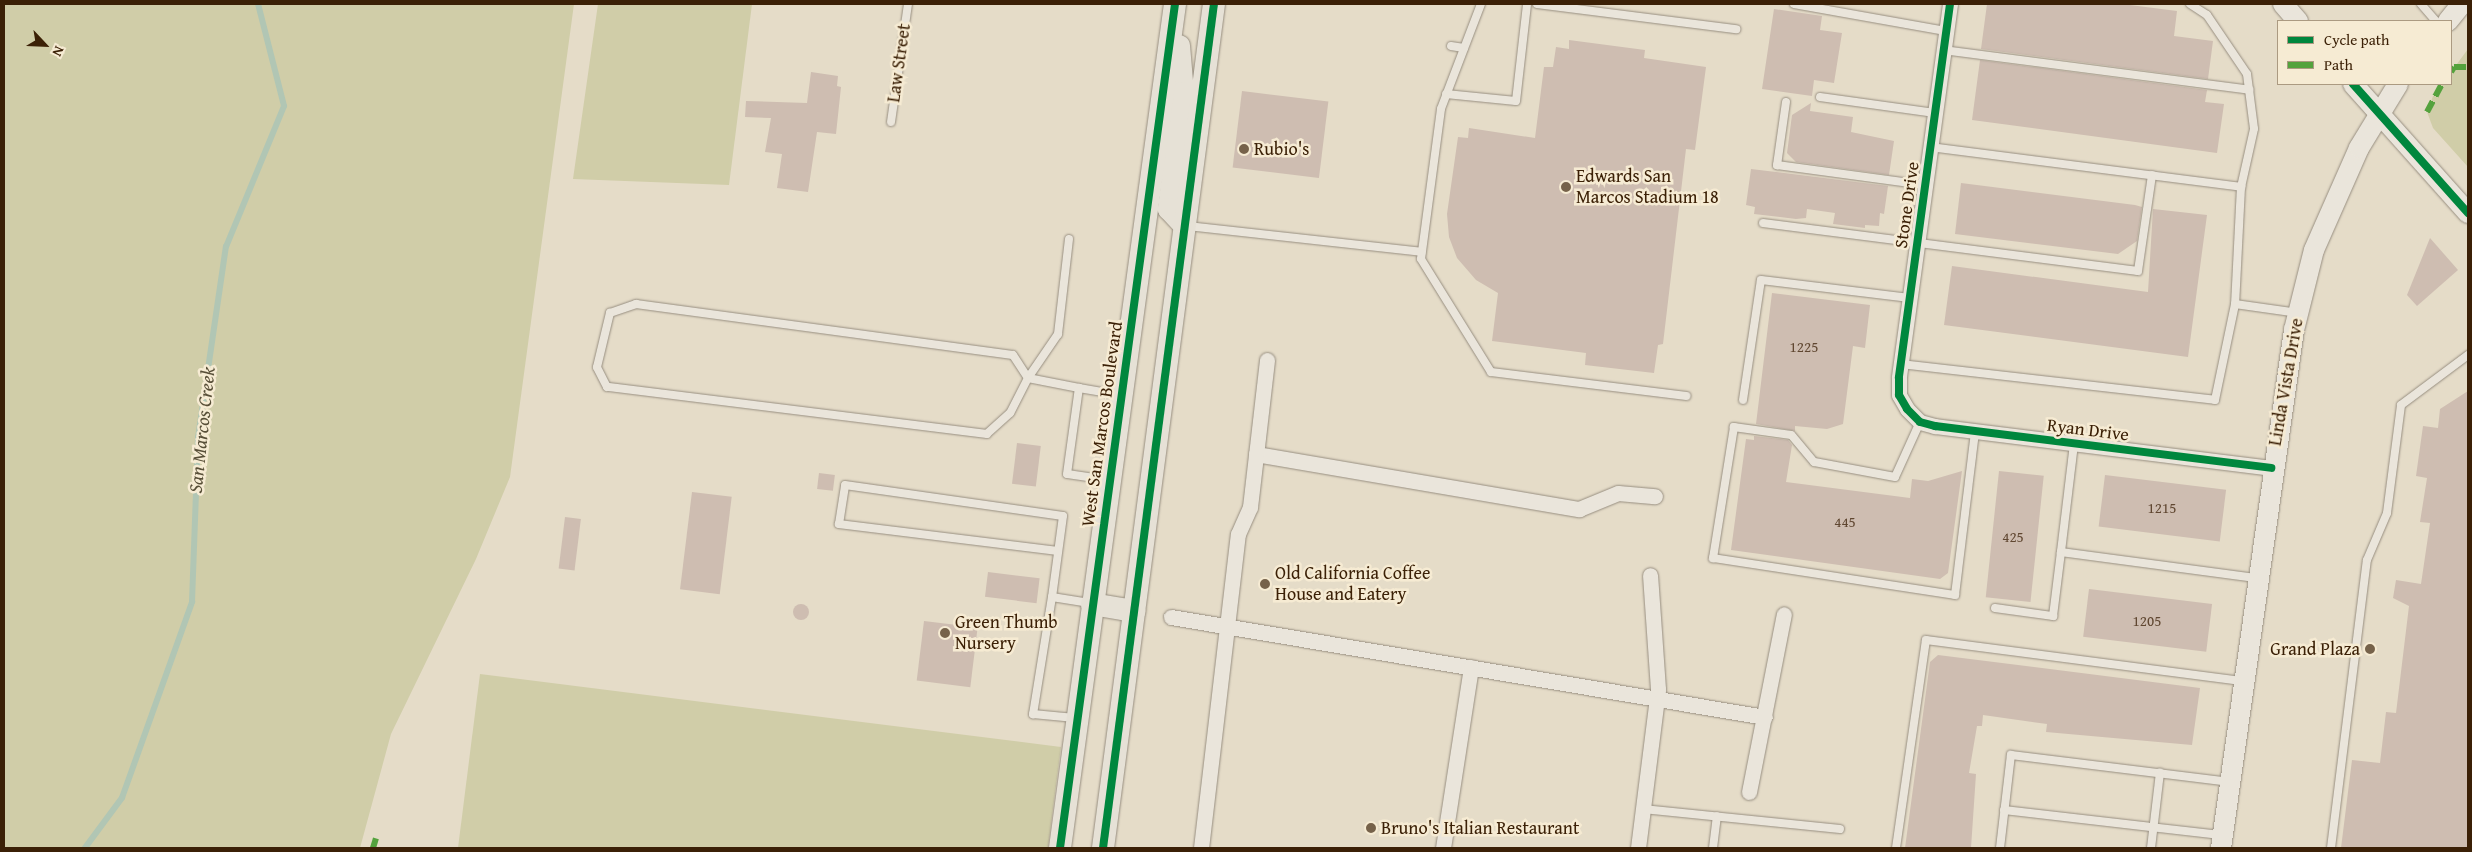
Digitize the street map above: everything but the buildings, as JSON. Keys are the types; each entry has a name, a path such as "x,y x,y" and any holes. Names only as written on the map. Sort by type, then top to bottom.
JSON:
{"main road":[{"name":"West San Marcos Boulevard","path":"1060,848 1108,480 1157,160 1175,4"},
{"path":"1103,848 1214,4"},
{"path":"2283,4 2297,20"},
{"path":"2449,20 2462,4"},
{"path":"1172,26 1182,58 1183,93 1169,209 1185,226"},
{"path":"2354,85 2468,213"},
{"name":"Linda Vista Drive","path":"2222,842 2271,468 2298,313 2314,250 2378,114 2397,85"},
{"path":"1092,604 1134,612"}],"street":[{"name":"Stone Drive","path":"1920,422 1907,409 1900,395 1900,364 1950,4"},
{"path":"1201,848 1238,534 1250,507 1267,360"},
{"name":"Ryan Drive","path":"1920,422 2074,444 2271,468"},
{"path":"1256,454 1579,509 1618,493 1655,496"},
{"path":"1638,848 1657,699 1650,575"},
{"path":"1749,792 1784,614"},
{"path":"1171,617 1765,717"},
{"path":"1443,848 1471,668"}],"lane":[{"name":"Law Street","path":"891,122 908,4"},
{"path":"1482,4 1446,94 1421,259 1491,372 1686,396"},
{"path":"1446,94 1516,101 1527,4"},
{"path":"1537,4 1736,29"},
{"path":"1794,4 1946,31"},
{"path":"1900,364 2215,400 2235,304 2241,187 2254,129 2247,74 2207,15 2190,4"},
{"path":"2421,4 2435,20"},
{"path":"1451,46 1464,48"},
{"path":"1944,50 2249,90"},
{"path":"1820,97 1935,113"},
{"path":"1786,102 1777,165 1925,185"},
{"path":"1930,147 2241,187"},
{"path":"1763,223 1918,240 2138,271 2152,175"},
{"path":"1185,226 1422,252"},
{"path":"1069,239 1058,334 1028,378 1010,413 987,434 607,387 597,367 610,313 636,304 1013,355 1028,378 1120,395"},
{"path":"1743,400 1761,280 1910,298"},
{"path":"2235,304 2298,313"},
{"path":"2331,848 2367,560 2387,513 2402,405 2468,356"},
{"path":"1078,388 1067,474 1108,480"},
{"path":"1920,422 1895,477 1814,462 1791,435 1734,427 1713,558 1955,595 1975,431"},
{"path":"1995,608 2053,616 2074,444"},
{"path":"1058,551 839,524 846,485 1063,516 1052,597 1033,714 1077,718"},
{"path":"2061,552 2257,578"},
{"path":"1052,597 1092,604"},
{"path":"1896,848 1926,640 2243,681"},
{"path":"2000,848 2011,755 2230,782"},
{"path":"2152,848 2160,774"},
{"path":"1643,809 1840,830"},
{"path":"2004,810 2154,828 2222,842"},
{"path":"1713,848 1717,816"}],"shaded area":[{"path":"4,4 574,4 510,477 476,559 391,734 360,848 4,848"},
{"path":"598,4 752,4 729,185 573,179"},
{"path":"2468,49 2468,167 2433,128 2427,112 2433,96 2441,85 2452,85 2452,71"},
{"path":"480,674 1061,747 1048,848 458,848"}],"waterway":[{"name":"San Marcos Creek","path":"85,848 122,798 192,602 198,438 226,247 284,106 258,4"}],"marked path":[{"path":"2452,70 2454,67 2468,67"},
{"path":"2427,112 2441,85"},
{"path":"373,848 376,838"}],"cycle path":[{"path":"1060,848 1175,4"},
{"path":"1103,848 1214,4"},
{"path":"1950,4 1899,378 1899,395 1907,409 1920,422 1935,426 2271,468"},
{"path":"2354,85 2468,213"}],"place":[{"name":"Rubio's","path":"1244,149"},
{"name":"Edwards San Marcos Stadium 18","path":"1566,187"},
{"name":"Old California Coffee House and Eatery","path":"1265,584"},
{"name":"Green Thumb Nursery","path":"945,633"},
{"name":"Grand Plaza","path":"2370,649"},
{"name":"Bruno's Italian Restaurant","path":"1371,828"}]}
